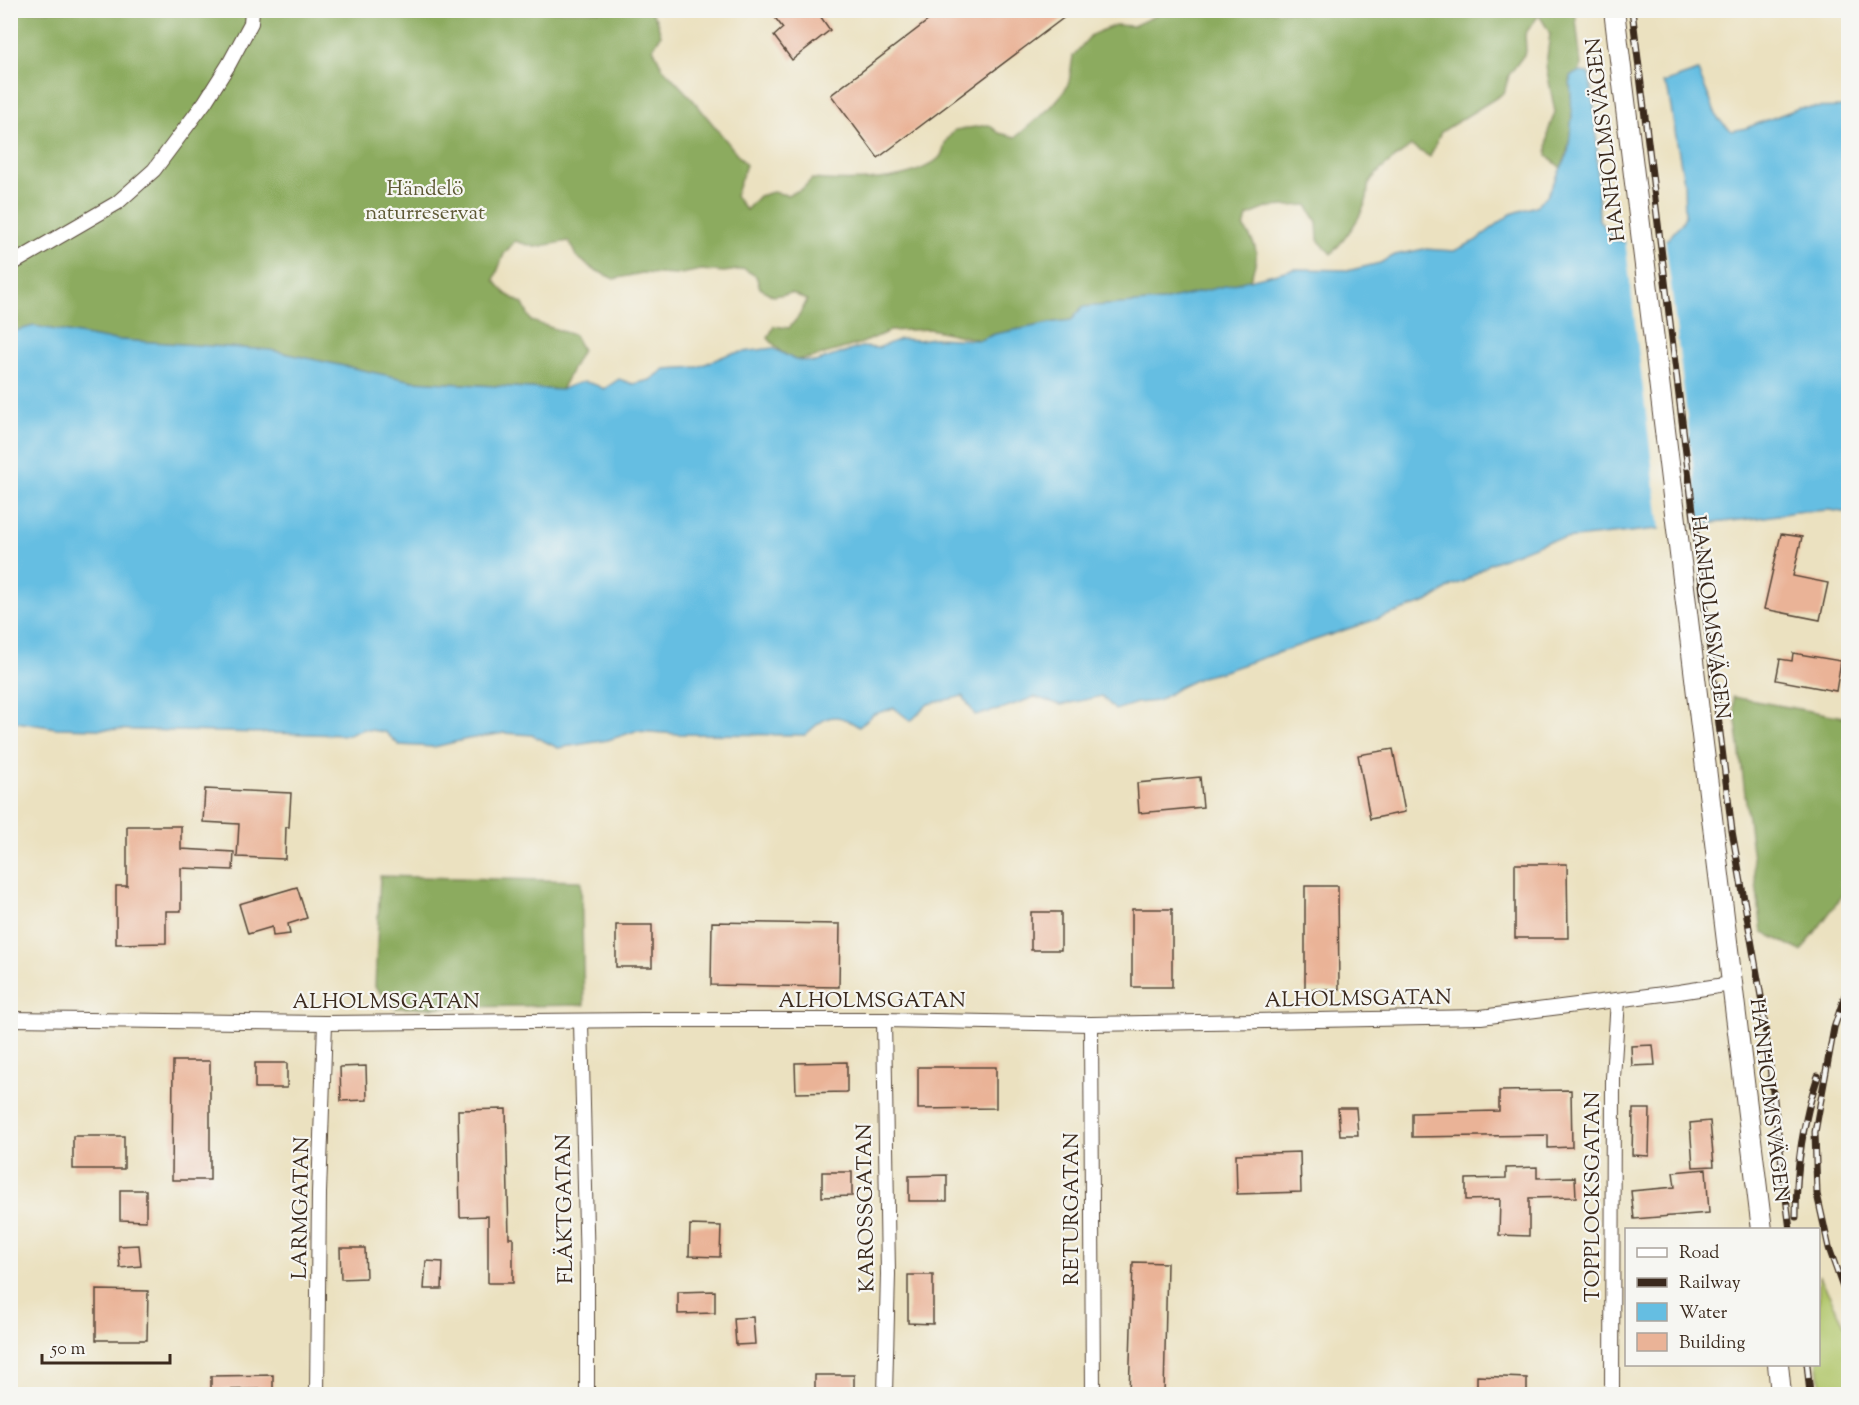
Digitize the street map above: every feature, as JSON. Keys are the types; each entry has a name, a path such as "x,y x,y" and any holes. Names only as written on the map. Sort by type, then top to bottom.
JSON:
{"street":[{"path":"10,265 117,203 154,170 205,102 229,64 251,23 252,10"},
{"name":"HANHOLMSVÄGEN","path":"1614,10 1762,1228"},
{"name":"ALHOLMSGATAN","path":"10,1019 325,1023 884,1020 1091,1024 1480,1017 1731,984"},
{"name":"TOPPLOCKSGATAN","path":"1612,1395 1613,1078 1618,1000"},
{"name":"KAROSSGATAN","path":"884,1020 888,1274 885,1395"},
{"name":"FLÄKTGATAN","path":"580,1022 587,1270 587,1395"},
{"name":"LARMGATAN","path":"317,1395 319,1193 325,1023"},
{"name":"RETURGATAN","path":"1091,1024 1093,1395"},
{"path":"1778,1366 1781,1395"}],"green space":[{"name":"Händelö naturreservat","path":"11,11 650,11 656,19 661,35 653,48 662,67 694,101 746,165 735,196 746,210 759,196 773,192 787,195 802,189 812,179 879,179 913,172 939,158 946,141 955,130 989,125 999,133 1016,137 1051,107 1063,93 1069,82 1073,56 1091,35 1115,25 1133,26 1166,11 1575,11 1581,65 1579,72 1570,76 1571,135 1561,168 1547,156 1548,132 1555,112 1546,66 1550,33 1539,15 1525,34 1526,52 1509,75 1504,93 1441,132 1430,157 1411,146 1382,169 1369,184 1367,198 1357,221 1331,254 1318,240 1317,222 1307,205 1269,207 1247,216 1244,228 1253,241 1256,253 1255,266 1249,281 1163,301 1083,307 1072,320 995,334 980,340 930,329 890,331 862,343 811,358 795,360 781,352 768,338 774,326 789,328 799,316 807,300 792,293 773,296 760,288 756,276 744,269 724,272 701,270 676,275 642,273 614,279 593,269 576,256 569,241 535,247 515,241 504,254 494,280 506,294 523,304 531,321 574,335 582,350 561,390 413,381 270,350 106,339 34,326 11,332"},
{"path":"1733,697 1848,718 1848,888 1801,951 1762,932"},
{"path":"380,876 581,881 584,1005 396,1008 375,987"},
{"path":"1820,1277 1848,1332 1848,1394 1822,1394 1818,1366 1820,1366"}],"water":[{"path":"1698,71 1718,119 1732,131 1799,108 1848,107 1848,513 1830,510 1795,512 1547,541 1491,563 1465,581 1452,586 1427,602 1201,677 1158,701 1137,703 1115,710 1102,696 1061,705 1035,697 998,710 975,715 963,696 928,704 911,721 894,708 874,714 859,727 843,718 830,718 819,723 805,735 678,734 636,731 608,740 558,748 532,735 504,733 434,747 399,745 385,732 363,729 349,735 56,728 11,721 11,332 34,326 106,339 270,350 413,381 561,390 582,382 604,389 619,379 633,384 650,380 665,369 698,367 729,354 773,348 795,360 815,362 861,347 878,348 900,339 980,340 995,334 1072,320 1082,307 1163,301 1294,269 1351,270 1380,263 1395,255 1424,249 1454,251 1475,241 1511,214 1536,206 1547,196 1568,154 1572,117 1570,76 1579,72 1589,73 1596,119 1599,220 1615,240 1626,242 1668,239 1685,216 1684,182 1668,91 1663,83"}],"pier":[{"path":"1665,236 1700,524 1660,530 1625,239"}],"building":[{"path":"769,10 816,10 830,30 792,60 774,36 783,28"},
{"path":"942,10 1074,10 878,158 831,95"},
{"path":"1781,534 1802,537 1793,576 1828,583 1820,620 1764,609"},
{"path":"1793,653 1841,661 1836,691 1776,680 1780,659 1792,661"},
{"path":"1393,749 1405,812 1370,819 1358,755"},
{"path":"1200,777 1203,807 1139,813 1137,783"},
{"path":"205,789 291,793 289,827 286,827 285,859 237,857 239,824 203,822"},
{"path":"127,826 181,826 181,849 234,852 233,870 181,868 181,911 166,911 166,943 116,944 116,886 127,886"},
{"path":"1515,864 1567,864 1568,938 1515,938"},
{"path":"1305,886 1338,886 1339,989 1305,989"},
{"path":"297,887 307,918 288,924 290,934 273,936 272,927 248,934 239,904"},
{"path":"1132,909 1172,909 1172,987 1132,987"},
{"path":"1031,912 1061,912 1061,950 1031,950"},
{"path":"712,922 840,924 839,987 711,985"},
{"path":"616,925 652,925 652,967 616,967"},
{"path":"1653,1045 1655,1065 1632,1066 1631,1046"},
{"path":"173,1061 210,1061 210,1180 172,1180"},
{"path":"847,1062 847,1092 796,1093 795,1063"},
{"path":"255,1063 287,1063 287,1088 255,1088"},
{"path":"366,1066 367,1100 341,1101 340,1067"},
{"path":"918,1067 996,1067 996,1108 918,1109"},
{"path":"1571,1090 1572,1147 1548,1148 1548,1135 1412,1137 1412,1113 1499,1111 1499,1091"},
{"path":"1338,1108 1356,1108 1358,1135 1340,1135"},
{"path":"506,1109 509,1238 513,1238 513,1283 488,1283 488,1216 460,1217 458,1110"},
{"path":"1633,1109 1650,1109 1649,1156 1632,1155"},
{"path":"1710,1121 1714,1166 1693,1167 1690,1123"},
{"path":"73,1136 124,1136 124,1169 73,1169"},
{"path":"1300,1152 1301,1192 1237,1194 1236,1154"},
{"path":"1537,1167 1537,1178 1575,1177 1576,1197 1529,1198 1529,1236 1499,1235 1500,1199 1466,1200 1466,1179 1506,1178 1506,1168"},
{"path":"1706,1169 1709,1213 1634,1219 1631,1191 1675,1187 1673,1172"},
{"path":"822,1172 852,1172 852,1196 822,1197"},
{"path":"947,1175 947,1201 909,1201 909,1176"},
{"path":"120,1190 146,1190 146,1221 120,1220"},
{"path":"690,1225 721,1226 720,1257 689,1256"},
{"path":"139,1245 141,1266 120,1268 118,1246"},
{"path":"340,1248 365,1248 366,1278 341,1279"},
{"path":"426,1261 443,1262 442,1289 424,1289"},
{"path":"1133,1262 1167,1263 1164,1395 1129,1395"},
{"path":"908,1275 933,1275 933,1324 908,1323"},
{"path":"96,1290 148,1291 147,1340 96,1340"},
{"path":"715,1291 715,1313 678,1314 678,1292"},
{"path":"753,1317 755,1344 736,1345 734,1318"},
{"path":"273,1375 273,1389 211,1390 211,1376"},
{"path":"815,1375 854,1375 854,1395 815,1395"},
{"path":"1477,1376 1527,1378 1527,1395 1477,1395"}],"railway":[{"path":"1632,10 1732,831 1762,1002 1790,1228"},
{"path":"1848,986 1834,1028 1815,1132 1817,1194 1829,1248 1848,1302"},
{"path":"1796,1217 1801,1146 1818,1076"},
{"path":"1807,1366 1810,1394"}]}
